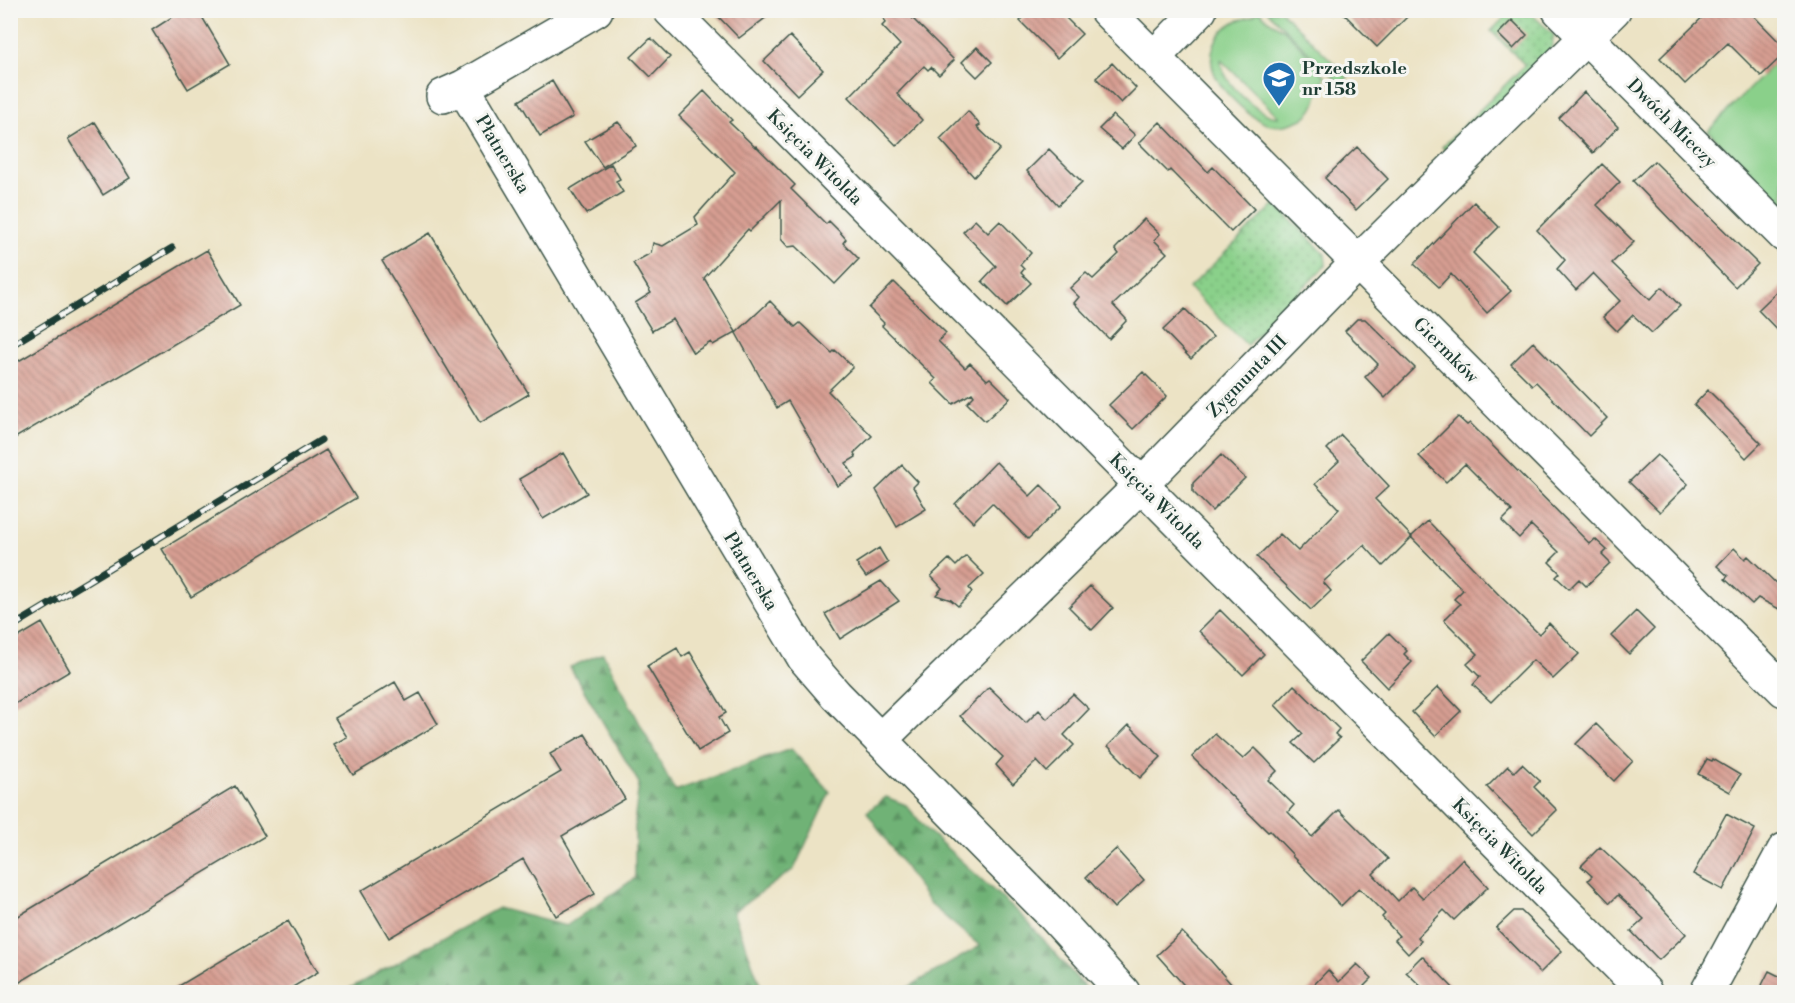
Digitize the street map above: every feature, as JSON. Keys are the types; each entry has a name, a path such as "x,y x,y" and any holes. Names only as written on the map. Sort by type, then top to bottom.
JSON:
{"street":[{"name":"Płatnerska","path":"596,10 452,92 804,658 836,695 1052,914 1123,993"},
{"name":"Księcia Witolda","path":"670,10 1645,993"},
{"name":"Giermków","path":"1106,10 1785,690"},
{"path":"1153,58 1200,10"},
{"name":"Dwóch Mieczy","path":"1559,10 1785,235"},
{"name":"Zygmunta III","path":"880,740 1141,485 1358,262 1614,10"},
{"path":"1707,993 1785,850"}],"green space":[{"path":"1259,11 1283,29 1308,54 1326,77 1312,109 1302,119 1290,124 1271,125 1248,113 1225,91 1213,69 1213,49 1221,33 1235,22","holes":["1221,60 1278,116 1261,111 1242,96 1227,77"]},
{"path":"1269,11 1281,11 1348,77 1341,84"},
{"path":"1511,11 1528,11 1554,35 1551,49 1450,156 1442,147 1525,65 1491,31"},
{"path":"1784,53 1784,207 1708,131"},
{"path":"1275,204 1325,254 1326,265 1247,345 1189,288"},
{"path":"603,653 675,791 791,749 830,792 794,869 733,912 763,992 343,992 498,908 566,926 635,878 635,816 639,783 570,667"},
{"path":"886,797 906,805 927,830 1026,920 1089,992 900,992 980,946 930,904 867,812"}],"building":[{"path":"183,10 198,10 230,64 188,89 152,30"},
{"path":"712,10 776,10 739,38"},
{"path":"877,10 904,10 954,60 939,75 931,67 928,70 924,66 897,94 922,120 897,146 849,97 900,45 882,26 886,22"},
{"path":"1031,10 1058,10 1082,34 1057,58 1020,21"},
{"path":"1340,10 1414,10 1377,47"},
{"path":"1710,10 1748,10 1785,48 1785,53 1761,76 1728,43 1685,84 1660,58"},
{"path":"1512,20 1527,35 1513,49 1498,34"},
{"path":"790,36 823,70 797,95 764,61"},
{"path":"651,38 670,57 651,77 631,57"},
{"path":"977,47 992,62 977,77 962,62"},
{"path":"1112,63 1136,88 1121,103 1096,78"},
{"path":"552,81 573,117 540,136 519,101"},
{"path":"704,91 732,120 729,122 795,185 791,189 826,224 829,221 839,231 846,239 843,243 859,259 835,284 796,246 788,247 781,239 781,200 750,231 748,229 704,278 736,332 713,345 711,342 693,353 673,319 652,331 635,303 651,293 633,263 651,253 653,243 663,246 698,225 695,217 735,172 679,116"},
{"path":"1584,92 1618,127 1593,153 1559,118"},
{"path":"968,111 980,125 977,127 1000,149 974,177 940,139"},
{"path":"1113,115 1135,135 1122,149 1099,129"},
{"path":"95,122 130,178 103,195 68,139"},
{"path":"618,122 636,146 603,167 585,141"},
{"path":"1160,122 1208,172 1213,167 1254,209 1231,232 1170,170 1168,172 1139,143"},
{"path":"1357,147 1388,179 1356,210 1325,178"},
{"path":"1049,149 1082,182 1058,205 1027,171"},
{"path":"1654,161 1758,264 1735,287 1633,181"},
{"path":"611,164 620,179 616,181 623,192 586,214 570,189"},
{"path":"1602,164 1620,182 1597,205 1634,242 1612,263 1650,300 1662,287 1680,306 1652,333 1633,315 1617,331 1603,317 1620,301 1593,273 1576,290 1557,269 1565,260 1537,230"},
{"path":"1474,202 1499,227 1473,253 1511,291 1487,313 1451,274 1439,287 1414,264"},
{"path":"1144,219 1160,234 1154,240 1167,253 1113,305 1127,320 1109,339 1074,303 1079,297 1070,288 1086,273 1093,279 1119,254 1115,249"},
{"path":"975,220 988,233 1000,221 1031,253 1020,265 1024,269 1021,273 1031,283 1007,306 982,281 996,266 963,232"},
{"path":"430,233 529,394 480,423 382,261"},
{"path":"207,250 240,305 10,441 10,366"},
{"path":"894,282 946,333 938,341 965,368 970,363 987,380 990,378 1010,398 985,421 967,403 974,396 972,393 953,404 932,383 936,379 882,326 884,323 869,308"},
{"path":"1785,284 1785,338 1758,310"},
{"path":"770,301 795,327 800,323 832,353 835,350 853,367 828,391 872,436 854,453 856,457 846,463 854,476 837,486 788,401 777,408 736,333"},
{"path":"1185,309 1213,337 1191,359 1163,330"},
{"path":"1357,319 1365,319 1415,368 1385,398 1365,377 1378,364 1345,331"},
{"path":"1533,342 1607,418 1589,436 1536,382 1532,385 1511,364"},
{"path":"1143,372 1167,396 1133,429 1109,405"},
{"path":"1708,390 1761,443 1746,458 1694,405"},
{"path":"1458,417 1467,425 1470,423 1590,544 1595,539 1607,550 1602,555 1610,563 1586,586 1579,579 1569,589 1556,577 1560,573 1549,562 1559,552 1531,525 1519,538 1502,521 1512,511 1465,464 1446,482 1419,456"},
{"path":"1341,435 1389,486 1375,499 1412,537 1383,566 1364,545 1323,582 1331,591 1311,610 1257,557 1280,534 1298,551 1339,509 1315,484 1339,461 1327,449"},
{"path":"326,450 356,498 191,597 162,549"},
{"path":"563,453 587,493 543,519 519,479"},
{"path":"1221,455 1245,478 1212,511 1193,492 1193,483"},
{"path":"1657,455 1688,484 1660,512 1629,482"},
{"path":"996,462 1030,496 1041,485 1062,506 1028,539 992,503 973,522 955,504"},
{"path":"902,465 918,482 913,487 926,509 897,527 876,490"},
{"path":"1428,521 1539,634 1549,623 1579,654 1553,679 1533,660 1491,702 1473,685 1480,677 1467,664 1478,654 1444,620 1460,604 1454,599 1463,590 1411,537"},
{"path":"879,548 888,563 866,577 856,563"},
{"path":"1734,548 1745,559 1748,556 1785,592 1785,612 1758,598 1752,604 1725,579 1728,576 1717,566"},
{"path":"966,556 984,574 969,588 972,592 958,606 951,600 936,595 942,588 931,576 949,559 956,566"},
{"path":"881,581 899,601 840,639 825,614"},
{"path":"1090,586 1113,608 1092,630 1069,607"},
{"path":"1220,610 1264,654 1243,675 1199,631"},
{"path":"1636,611 1654,629 1629,654 1611,636"},
{"path":"42,623 70,671 10,707 10,642"},
{"path":"1389,633 1407,651 1404,654 1412,662 1387,688 1361,661"},
{"path":"677,648 682,657 690,652 726,713 719,717 728,733 698,751 647,666"},
{"path":"395,682 406,701 420,693 438,724 353,775 334,744 347,737 335,718"},
{"path":"1294,685 1339,729 1335,734 1340,738 1314,763 1293,743 1303,734 1275,705"},
{"path":"989,687 1026,723 1039,710 1047,719 1073,694 1089,709 1064,735 1074,745 1047,772 1037,761 1013,784 996,765 1003,757 960,716"},
{"path":"1438,687 1461,711 1435,736 1412,712"},
{"path":"1596,724 1633,761 1614,781 1576,744"},
{"path":"1129,725 1161,757 1140,778 1108,746"},
{"path":"585,734 625,799 562,836 595,894 556,916 523,859 389,938 361,891 561,772 550,754"},
{"path":"1215,734 1243,759 1255,748 1265,758 1277,771 1268,780 1294,805 1288,812 1312,837 1339,810 1388,859 1373,874 1398,901 1412,887 1423,898 1462,859 1488,887 1454,920 1444,910 1418,937 1421,941 1408,954 1395,940 1399,936 1382,917 1385,914 1359,888 1341,906 1270,831 1268,832 1192,757"},
{"path":"1707,759 1712,761 1713,759 1740,775 1730,792 1698,774"},
{"path":"1522,764 1540,781 1534,787 1557,810 1533,834 1487,787 1508,766 1514,772"},
{"path":"235,786 265,836 10,988 10,921"},
{"path":"1726,814 1755,829 1723,890 1693,874"},
{"path":"1600,847 1642,886 1686,934 1659,960 1631,931 1644,919 1618,895 1610,903 1588,880 1592,876 1581,866"},
{"path":"1116,849 1144,880 1114,908 1086,877"},
{"path":"1514,911 1521,911 1562,951 1540,973 1496,928"},
{"path":"288,921 318,972 283,993 167,993"},
{"path":"1182,932 1239,993 1191,993 1157,955"},
{"path":"1422,956 1458,993 1428,993 1406,972"},
{"path":"1357,964 1372,978 1357,993 1306,993 1328,970 1339,982"},
{"path":"1769,971 1785,979 1785,993 1758,993"}],"railway":[{"path":"10,346 172,248"},
{"path":"10,628 321,440"}],"place":[{"name":"Przedszkole nr 158","path":"1279,107"}]}
